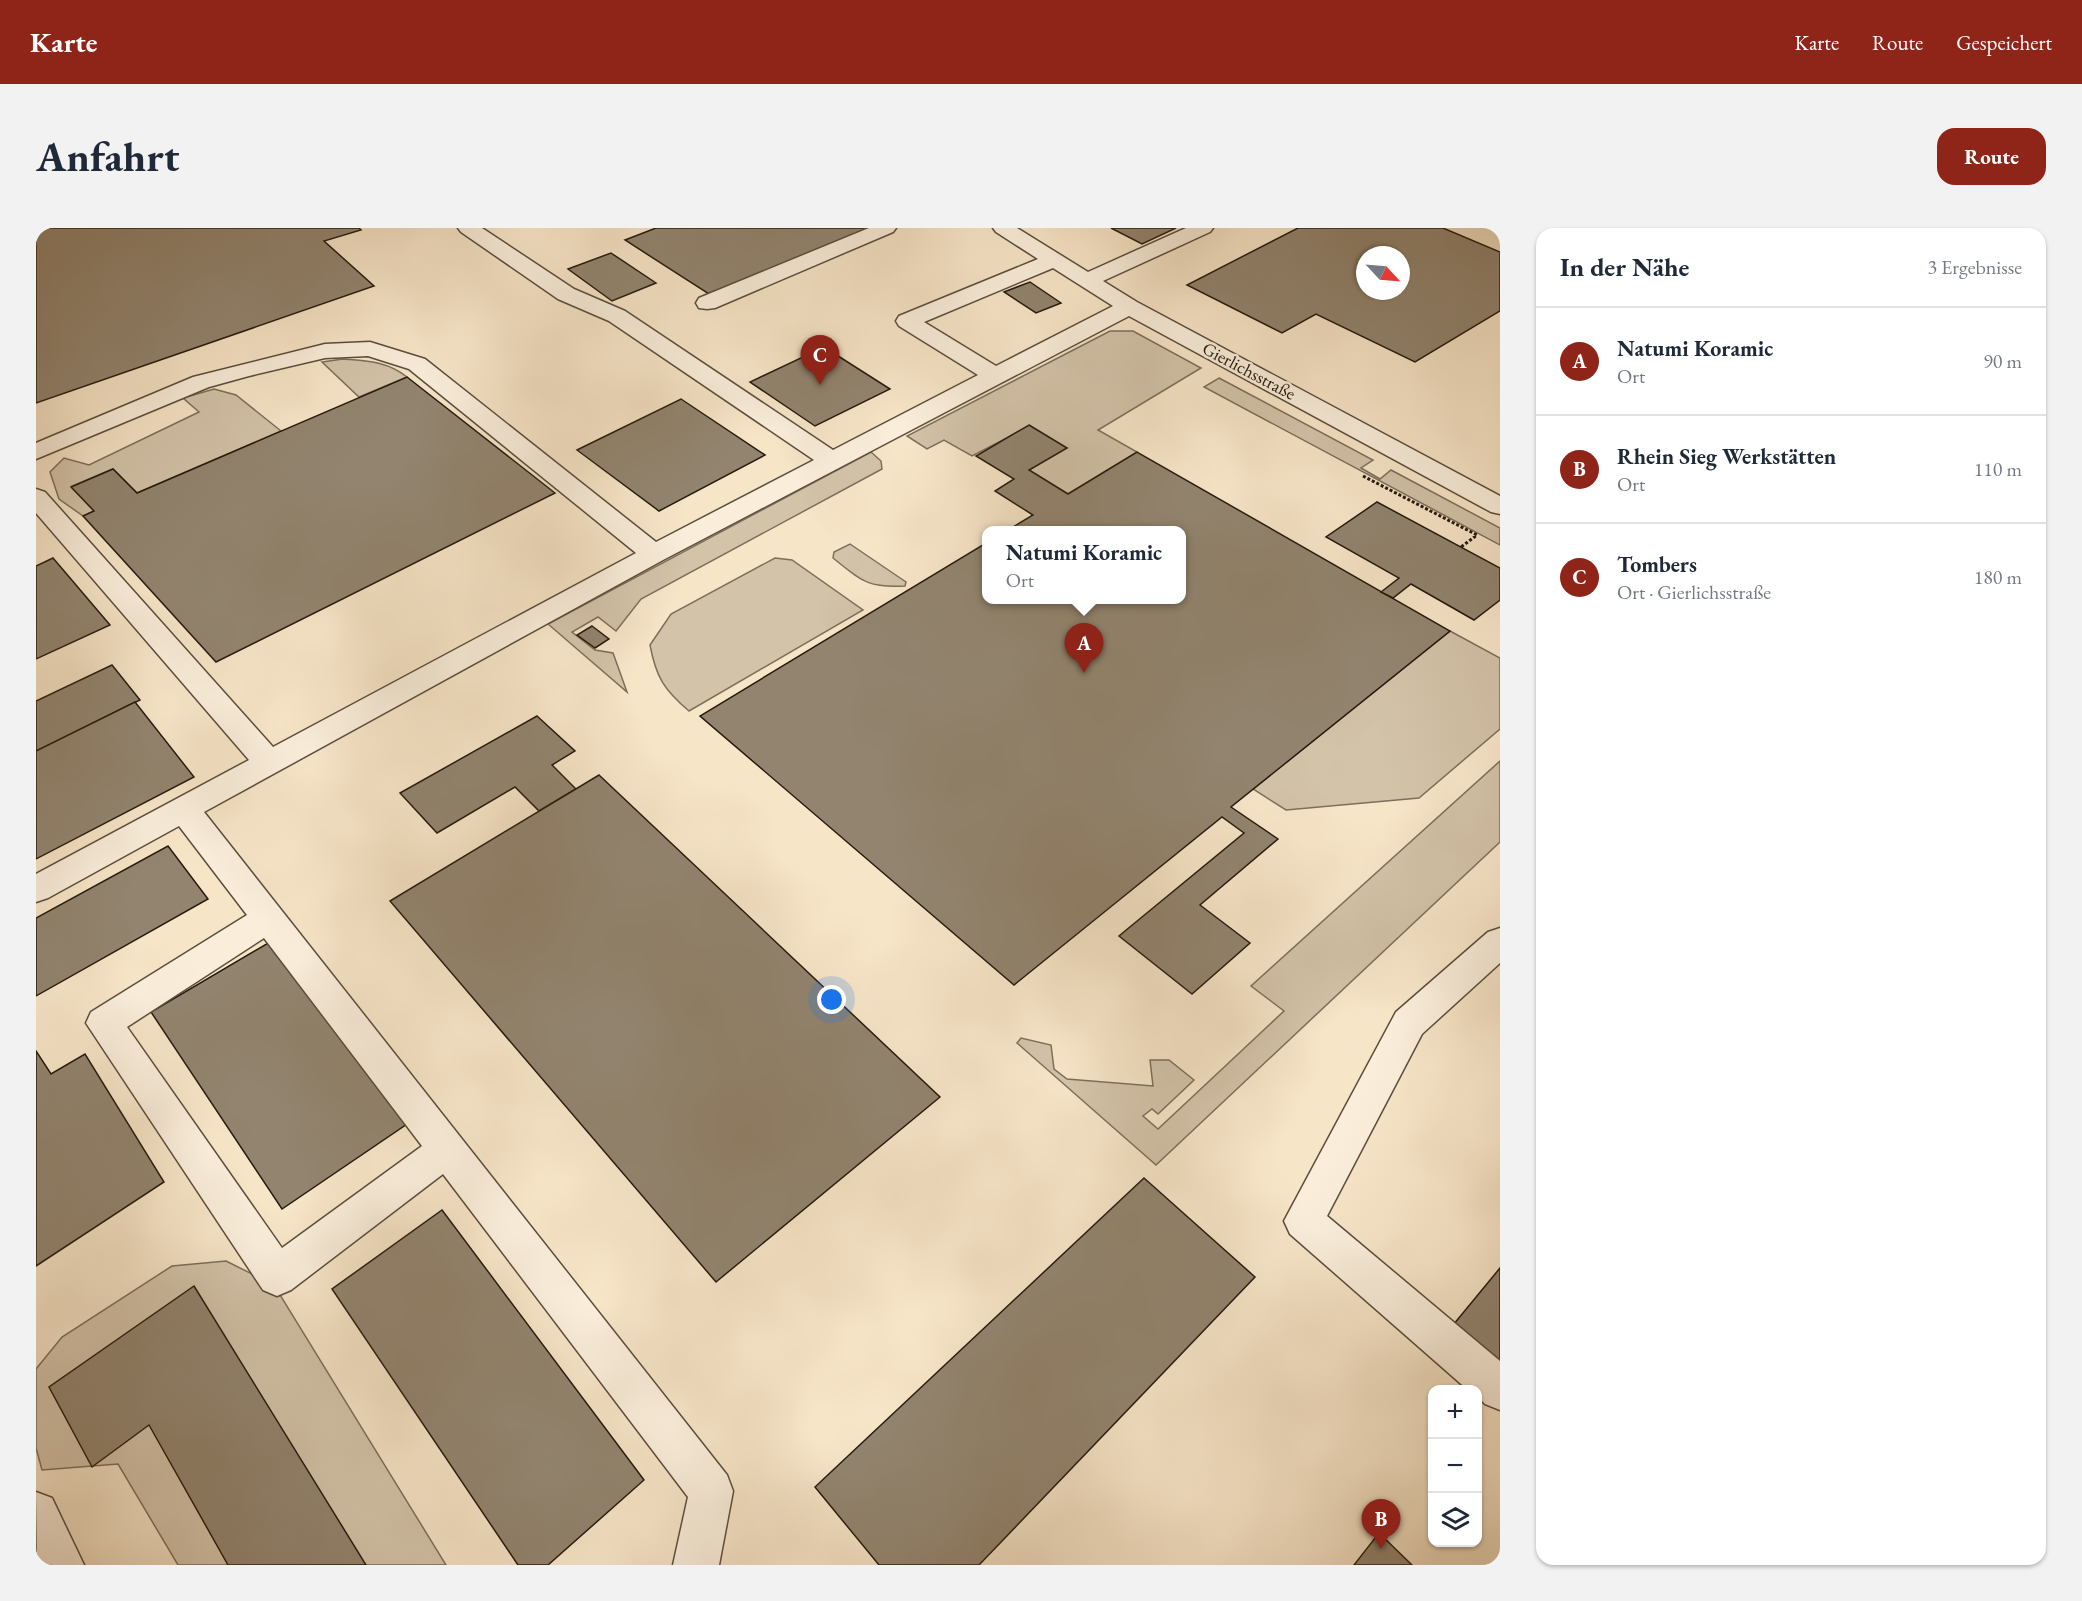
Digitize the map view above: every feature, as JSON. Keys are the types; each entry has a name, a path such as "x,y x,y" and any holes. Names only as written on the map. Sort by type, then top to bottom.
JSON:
{"street":[{"path":"468,228 566,294 617,316 832,461"},
{"path":"707,303 885,228"},
{"name":"Gierlichsstraße","path":"1003,228 1052,261 1129,307 1500,506"},
{"path":"1086,281 1203,228"},
{"path":"995,375 907,321 1052,261"},
{"path":"36,889 654,554 1129,307"},
{"path":"36,452 201,382 325,351 370,350 417,364 654,554"},
{"path":"36,497 269,763"},
{"path":"184,809 711,1491 696,1565"},
{"path":"268,918 104,1023 277,1276 447,1149"},
{"path":"1500,942 1409,1023 1304,1221 1500,1389"},
{"path":"36,1514 62,1565"}],"path":[{"path":"1363,476 1477,535 1461,547"}],"shaded area":[{"path":"1110,331 1133,331 1201,368 1098,430 1137,452 1068,494 1029,470 1067,448 1030,426 972,456 944,440 927,449 907,436"},
{"path":"343,359 384,365 407,377 359,397 322,362"},
{"path":"1219,378 1373,460 1361,468 1380,479 1391,470 1500,528 1500,545 1204,387"},
{"path":"214,389 236,395 281,431 137,493 113,469 72,486 94,511 83,516 59,499 50,472 64,458 89,465 199,412 183,398"},
{"path":"871,452 881,461 882,469 641,599 616,631 598,617 572,632 595,650 613,653 627,692 548,624"},
{"path":"850,544 906,582 905,586 873,584 851,572 833,558 834,552"},
{"path":"775,558 792,560 863,610 689,711 662,682 650,645 671,614"},
{"path":"1450,631 1500,658 1500,729 1419,798 1286,810 1253,789"},
{"path":"1500,761 1500,842 1156,1165 1017,1043 1021,1038 1051,1045 1054,1069 1067,1079 1153,1086 1150,1060 1169,1060 1194,1080 1158,1114 1152,1109 1143,1116 1158,1129 1284,1011 1251,986"},
{"path":"226,1261 274,1285 446,1565 178,1565 118,1464 42,1470 36,1448 36,1369 62,1337 172,1266"}],"building":[{"path":"36,228 359,228 361,230 324,241 374,286 36,403"},
{"path":"656,228 873,228 712,296 625,240"},
{"path":"1111,228 1176,228 1142,244"},
{"path":"1298,228 1443,228 1500,252 1500,311 1415,362 1316,314 1282,333 1187,285"},
{"path":"611,253 656,283 612,301 568,269"},
{"path":"1030,282 1061,303 1036,313 1004,292"},
{"path":"824,347 890,389 815,426 750,382"},
{"path":"407,377 555,493 216,662 83,516 94,511 71,487 113,469 137,493"},
{"path":"681,399 765,455 659,511 577,450"},
{"path":"1029,425 1067,448 1029,470 1068,494 1137,452 1450,631 1231,807 1278,839 1200,905 1250,943 1192,994 1119,936 1244,833 1222,817 1014,985 700,716 982,545 982,604 1186,604 1186,526 1015,526 1033,515 995,491 1014,479 976,456"},
{"path":"1377,502 1500,568 1500,600 1474,620 1411,584 1393,598 1381,592 1399,578 1326,537"},
{"path":"53,558 110,625 36,659 36,566"},
{"path":"592,626 609,639 595,648 577,635"},
{"path":"112,665 140,700 36,751 36,701"},
{"path":"135,702 194,777 36,859 36,751"},
{"path":"537,716 575,751 552,765 576,789 539,811 515,787 437,833 400,793"},
{"path":"599,775 940,1097 716,1282 390,901"},
{"path":"168,846 208,899 36,996 36,918"},
{"path":"270,942 407,1124 282,1209 151,1012"},
{"path":"36,1051 51,1074 85,1054 164,1182 36,1266"},
{"path":"1144,1178 1255,1277 979,1565 879,1565 815,1487"},
{"path":"442,1210 644,1480 548,1565 518,1565 332,1289"},
{"path":"1500,1268 1500,1372 1449,1330"},
{"path":"194,1286 366,1565 228,1565 149,1425 92,1467 49,1387"},
{"path":"1379,1533 1412,1565 1354,1565"}],"place":[{"name":"Tombers","path":"820,385"},
{"name":"Natumi Koramic","path":"1084,673"},
{"name":"Rhein Sieg Werkstätten","path":"1381,1549"}]}
